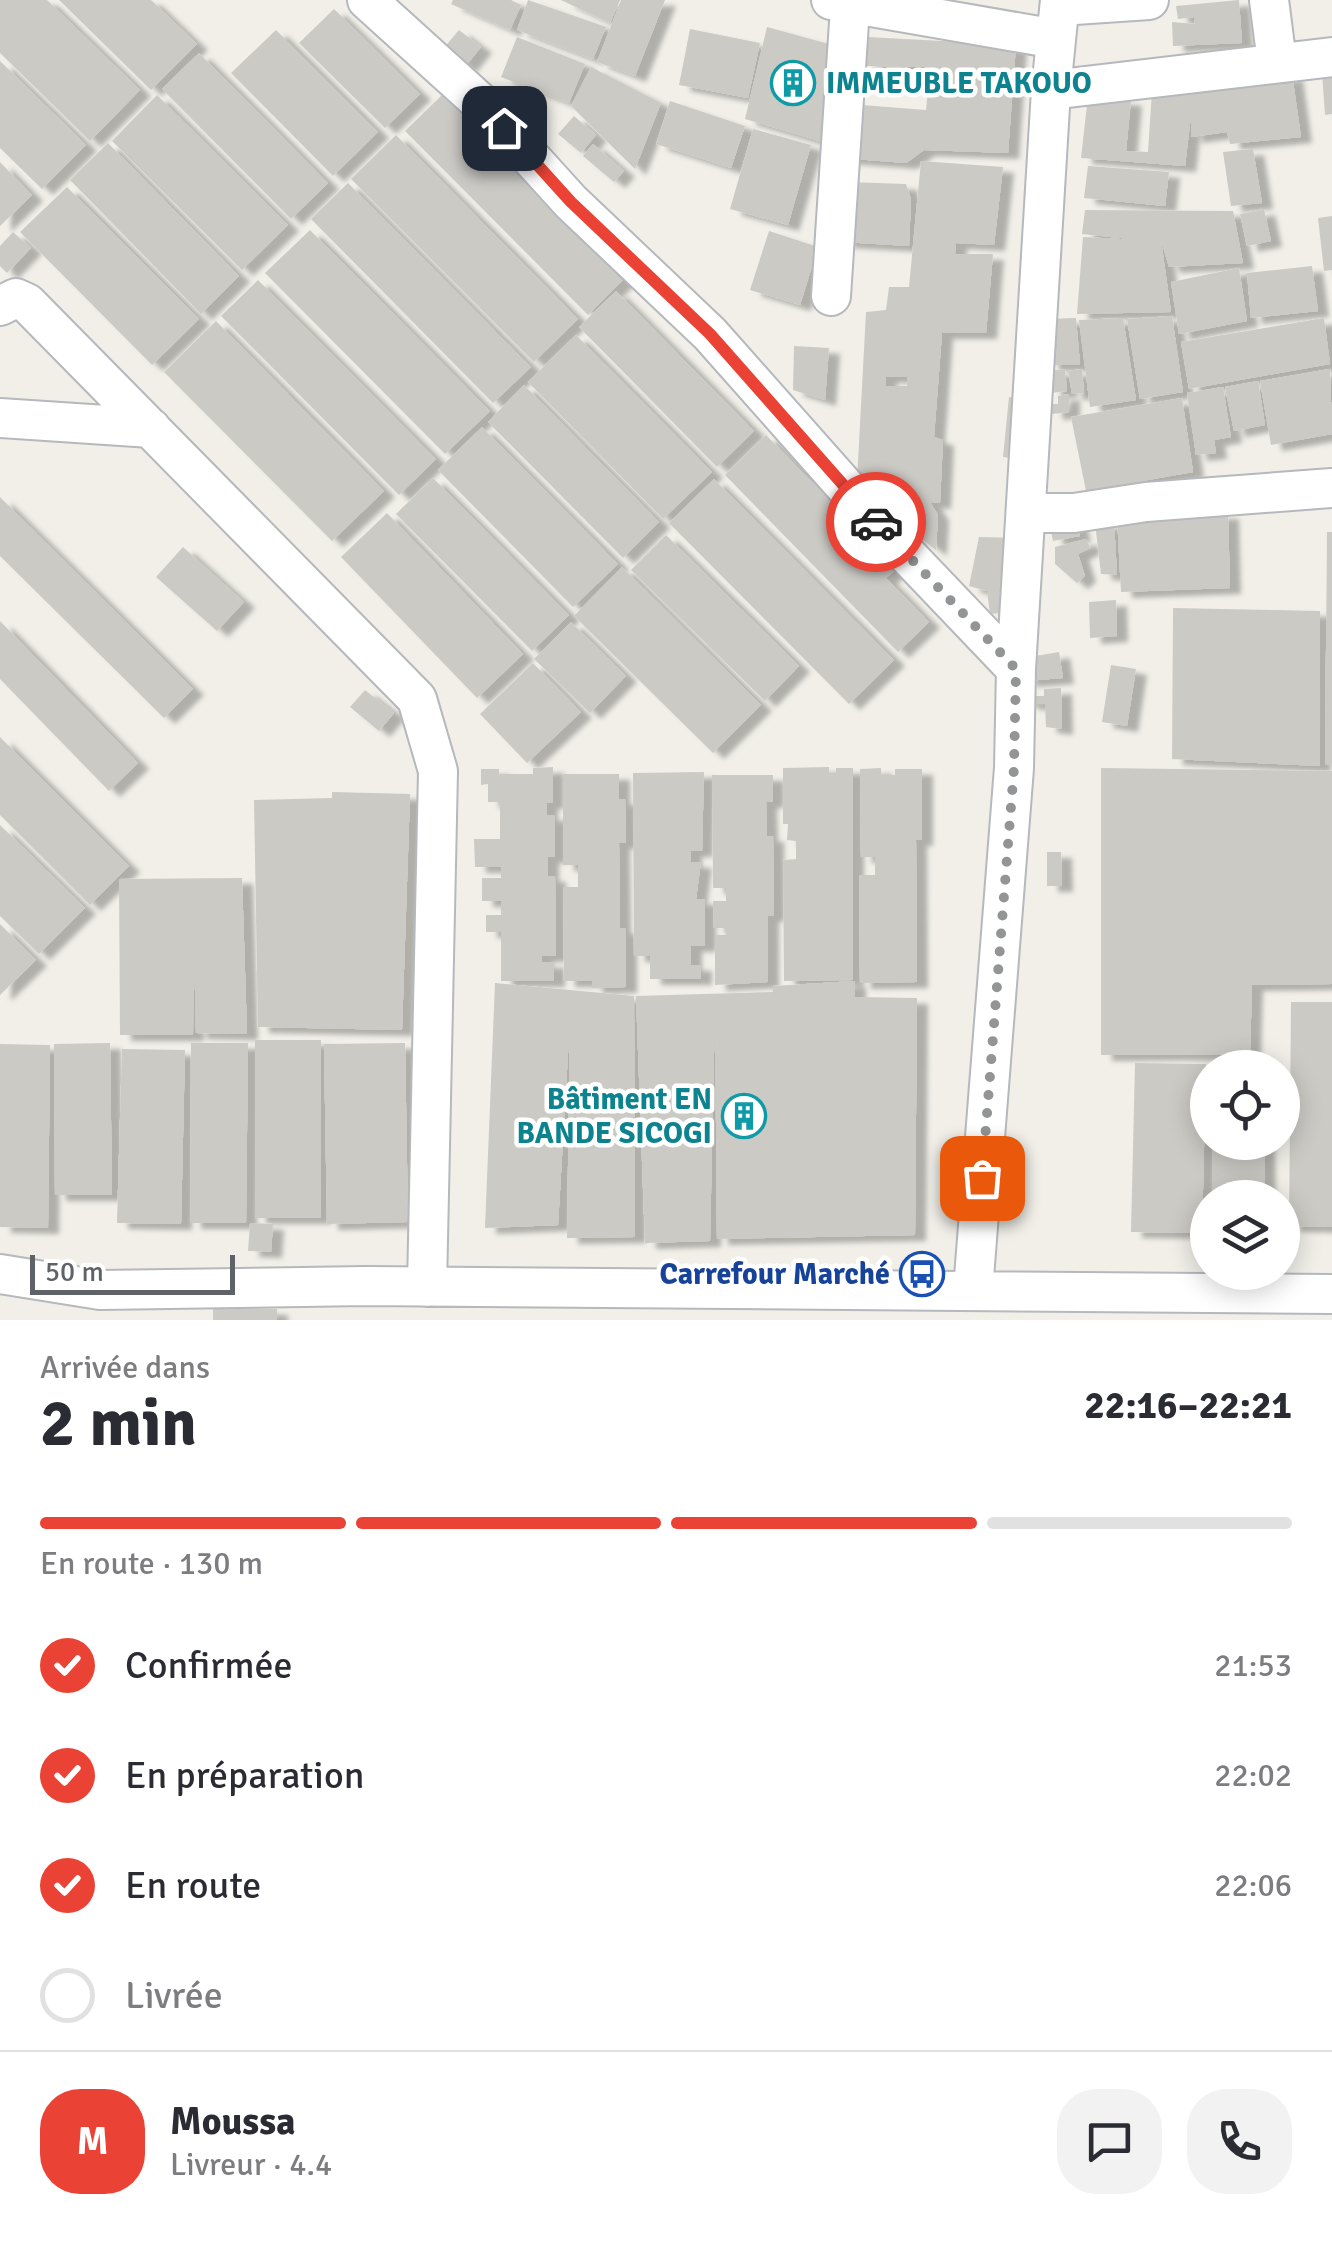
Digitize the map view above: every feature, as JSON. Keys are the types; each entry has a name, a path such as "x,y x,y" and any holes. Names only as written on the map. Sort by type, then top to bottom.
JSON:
{"street":[{"path":"367,0 482,104 571,202 710,334 878,524 1016,669"},
{"path":"832,296 841,3 1059,15 1148,0"},
{"path":"1270,0 1277,62"},
{"path":"972,1290 1014,768 1016,669 1050,90 1059,15"},
{"path":"1050,90 1332,57"},
{"path":"0,306 16,298 28,303 417,700 432,738 438,771 427,1286"},
{"path":"0,418 151,428"},
{"path":"1026,513 1074,513 1146,502 1332,488"},
{"path":"0,1274 100,1305 427,1286 972,1290 1020,1305 1332,1294"}],"building":[{"path":"0,0 47,0 140,90 90,141 0,53"},
{"path":"59,0 151,0 197,44 151,90"},
{"path":"453,0 511,0 521,5 510,30 451,4"},
{"path":"528,0 606,27 593,59 517,30"},
{"path":"561,0 620,0 610,23"},
{"path":"621,0 665,0 635,76 597,62"},
{"path":"1239,0 1242,43 1173,46 1172,22 1195,24 1194,17 1178,19 1176,6"},
{"path":"334,9 420,94 385,128 299,43"},
{"name":"IMMEUBLE TAKOUO","path":"767,27 840,47 823,142 745,119"},
{"path":"690,29 760,43 748,98 679,85"},
{"path":"276,30 378,132 333,176 231,73"},
{"path":"459,30 481,47 465,67 443,49"},
{"path":"517,37 585,64 569,103 501,77"},
{"path":"868,37 1016,45 1008,153 924,150 906,163 841,158 849,104 926,110 930,67 864,66"},
{"path":"199,53 328,183 291,219 162,89"},
{"path":"0,61 86,145 42,189 0,148"},
{"path":"591,67 661,103 635,169 571,106"},
{"path":"1332,71 1332,114 1325,115 1322,72"},
{"path":"1292,74 1301,137 1230,144 1227,132 1191,137 1192,107 1185,166 1081,158 1088,96 1131,100 1126,151 1148,152 1152,91"},
{"path":"157,95 288,225 242,270 112,141"},
{"path":"442,95 625,278 588,315 405,131"},
{"path":"670,101 745,126 731,168 656,144"},
{"path":"574,116 596,135 581,153 558,134"},
{"path":"753,129 811,145 788,225 730,209"},
{"path":"396,135 578,319 534,362 351,179"},
{"path":"108,143 239,276 201,314 70,180"},
{"path":"593,144 624,171 614,182 583,156"},
{"path":"1253,149 1262,203 1231,206 1223,152"},
{"path":"921,161 1003,167 994,245 956,243 955,254 993,254 986,333 942,333 934,437 943,440 940,503 930,502 938,515 936,550 891,516 902,501 856,499 866,312 886,310 889,287 909,287","holes":["886,377 907,377 907,386 885,386"]},
{"path":"0,162 32,195 0,226"},
{"path":"1088,166 1169,172 1165,206 1084,198"},
{"path":"848,182 906,184 911,199 909,246 842,242"},
{"path":"348,183 531,367 493,403 311,219"},
{"path":"67,187 199,319 152,365 20,232"},
{"path":"1264,209 1271,241 1247,246 1240,214"},
{"path":"1085,210 1233,211 1243,263 1169,267 1161,240 1171,312 1077,314 1083,237 1140,240 1082,234"},
{"path":"1332,216 1332,270 1324,271 1318,218"},
{"path":"310,230 490,411 445,454 265,273"},
{"path":"769,231 818,247 800,305 750,290"},
{"path":"13,232 31,248 7,273 0,266 0,246"},
{"path":"1312,266 1318,311 1251,318 1247,273"},
{"path":"1239,268 1247,321 1179,334 1171,282"},
{"path":"258,280 436,459 399,495 221,316"},
{"path":"616,291 754,431 717,467 579,327"},
{"path":"1172,316 1183,392 1140,399 1127,319"},
{"path":"1076,318 1080,365 1048,365 1047,319"},
{"path":"1123,318 1136,400 1090,407 1079,320"},
{"path":"1324,318 1330,364 1189,389 1181,342"},
{"path":"216,321 384,491 332,541 164,372"},
{"path":"576,335 712,472 663,519 528,382"},
{"path":"794,346 829,348 825,400 793,390"},
{"path":"1065,369 1067,391 1051,393 1049,371"},
{"path":"1082,369 1084,393 1072,394 1068,371"},
{"path":"1330,369 1332,434 1271,445 1260,381"},
{"path":"1258,381 1265,425 1234,431 1225,387"},
{"path":"524,385 659,522 623,558 488,422"},
{"path":"1223,387 1231,437 1214,440 1216,453 1196,455 1187,393"},
{"path":"1069,394 1069,412 1052,414 1051,404 1058,404 1058,396"},
{"path":"1009,397 1024,399 1018,459 1003,457"},
{"path":"1182,398 1193,472 1086,491 1071,417"},
{"path":"482,427 618,564 573,607 438,470"},
{"path":"766,435 896,569 886,578 929,622 898,652 725,475"},
{"path":"433,478 569,615 532,651 396,514"},
{"path":"714,479 894,660 849,704 669,523"},
{"path":"0,497 193,689 164,718 0,556"},
{"path":"387,513 523,654 477,698 341,557"},
{"path":"1228,513 1230,588 1121,592 1117,516"},
{"path":"1076,521 1080,536 1053,541 1050,526"},
{"path":"1114,522 1117,575 1101,574 1095,523"},
{"path":"1327,532 1332,532 1332,765 1325,765"},
{"path":"666,535 799,666 765,701 631,570"},
{"path":"979,537 1021,538 1000,613 990,614 987,591 969,586"},
{"path":"1086,539 1090,548 1078,554 1085,576 1077,583 1055,564 1055,547"},
{"path":"183,547 244,602 217,631 156,577"},
{"path":"622,567 761,705 713,753 574,616"},
{"path":"1116,600 1117,636 1090,638 1089,602"},
{"path":"1173,608 1320,611 1320,766 1172,759"},
{"path":"0,621 138,763 109,791 0,679"},
{"path":"571,622 626,676 590,713 534,659"},
{"path":"1059,652 1063,678 1025,681 1023,658"},
{"path":"533,663 581,712 527,763 480,714"},
{"path":"1111,665 1136,669 1127,726 1102,722"},
{"path":"1061,688 1062,729 1046,727 1045,704 1030,704 1018,696 1044,696 1044,689"},
{"path":"365,690 394,713 379,731 350,707"},
{"path":"0,737 129,866 90,905 0,815"},
{"path":"553,767 553,803 547,803 547,815 555,815 555,857 548,857 548,876 555,876 556,956 542,956 542,962 554,962 554,981 501,981 501,932 486,932 486,915 501,915 501,901 482,901 482,878 501,878 501,867 475,867 474,839 500,839 500,802 488,802 488,784 481,785 481,769 499,769 499,774 533,774 533,768"},
{"path":"829,767 829,773 836,773 836,768 853,768 853,980 784,981 783,860 796,859 796,841 787,840 788,824 783,824 783,768"},
{"path":"881,768 881,775 895,775 895,769 922,769 922,840 916,840 917,982 860,983 859,875 875,875 875,857 861,857 860,769"},
{"path":"1101,768 1332,771 1332,984 1252,985 1250,1050 1101,1055"},
{"path":"704,772 702,851 691,851 691,862 701,862 696,899 705,899 705,946 691,946 691,965 701,965 701,979 650,979 650,956 634,956 633,773"},
{"path":"563,774 619,774 619,799 625,799 626,843 619,843 620,928 626,928 626,987 592,988 592,981 564,981 563,887 578,887 578,865 563,865"},
{"path":"712,775 773,775 773,802 766,802 767,836 773,836 774,915 768,916 768,982 715,985 715,935 726,935 726,928 714,928 713,901 726,901 726,888 713,888"},
{"path":"332,792 410,794 402,1030 258,1027 254,800 332,798"},
{"path":"0,825 85,908 39,954 0,916"},
{"path":"1047,852 1061,852 1062,886 1047,886"},
{"path":"242,878 247,1034 196,1033 194,949 193,1035 120,1035 119,879"},
{"path":"0,924 36,960 0,995"},
{"path":"855,981 855,997 917,998 915,1235 717,1239 715,1007 710,1241 645,1243 636,996 773,992 773,986"},
{"path":"495,983 634,996 635,1237 567,1238 570,1019 558,1225 485,1228"},
{"path":"1291,1002 1332,1002 1332,1227 1300,1226 1300,1180 1289,1180 1290,1160 1300,1160 1300,1050 1291,1050"},
{"path":"255,1040 321,1040 321,1218 255,1218"},
{"path":"110,1043 112,1195 55,1195 54,1044"},
{"path":"191,1043 248,1043 246,1223 190,1223"},
{"path":"405,1043 408,1222 327,1224 324,1044"},
{"path":"0,1044 50,1045 48,1228 0,1227"},
{"path":"122,1049 185,1050 181,1224 117,1223"},
{"path":"1135,1063 1190,1064 1190,1160 1204,1160 1203,1180 1190,1180 1190,1233 1131,1232"},
{"path":"1212,1160 1264,1160 1265,1180 1212,1180"},
{"path":"250,1223 273,1224 271,1252 248,1251"},
{"path":"213,1308 277,1309 277,1320 213,1320"}],"way so far":[{"path":"876,522 1016,669 1014,768 982,1178"}],"place":[{"name":"IMMEUBLE TAKOUO","path":"793,83"},
{"name":"Bâtiment EN BANDE SICOGI","path":"744,1116"},
{"name":"Carrefour Marché","path":"922,1274"}],"route":[{"path":"504,128 571,202 710,334 876,522"}]}
